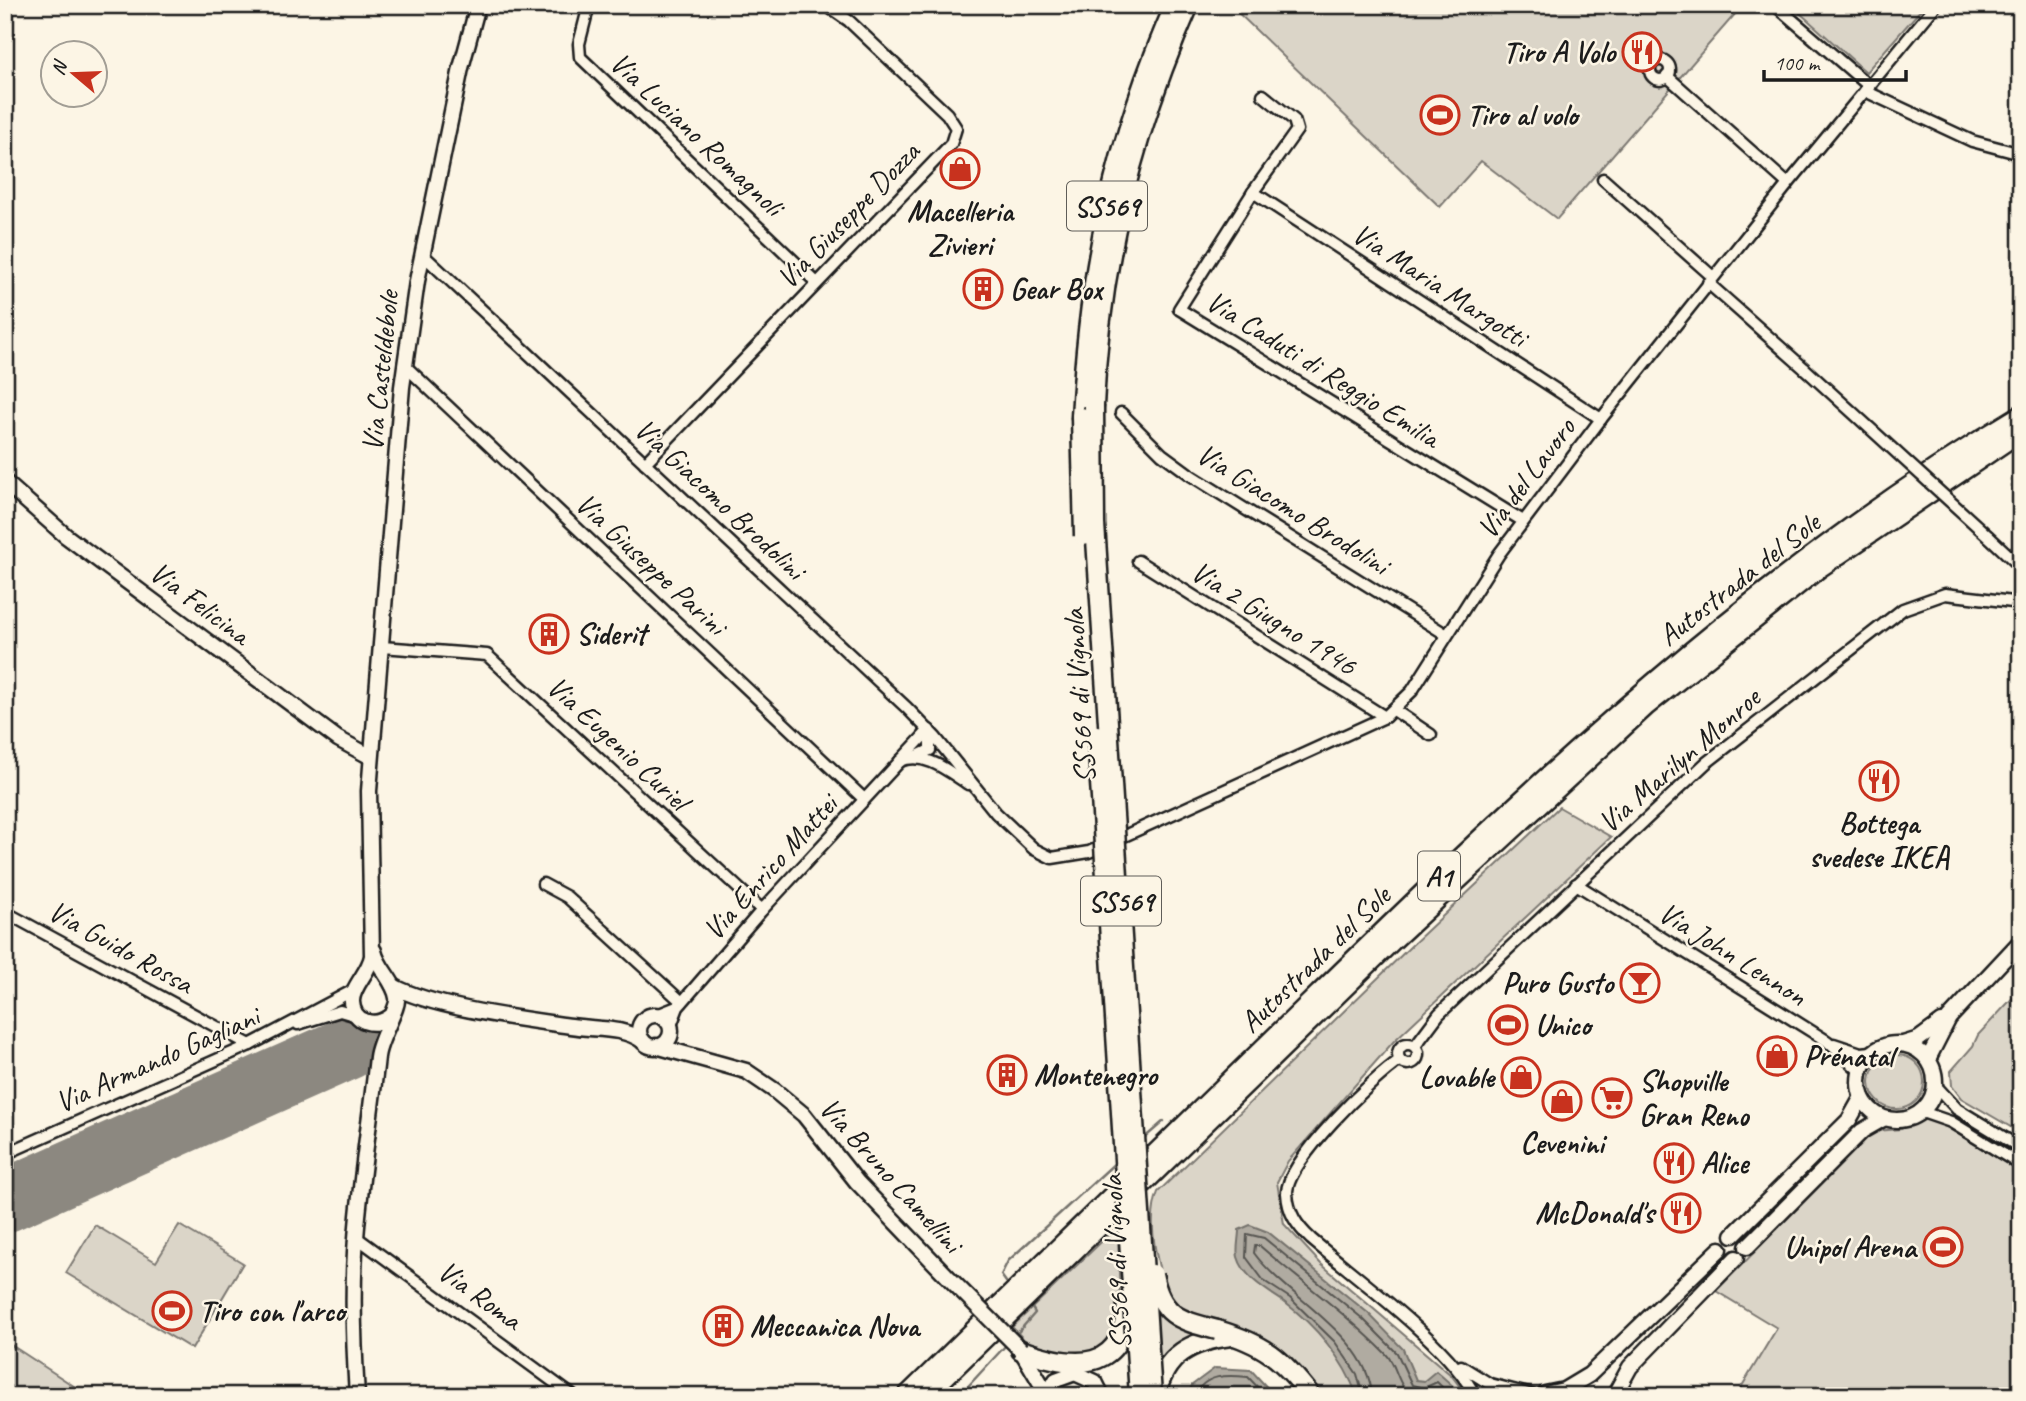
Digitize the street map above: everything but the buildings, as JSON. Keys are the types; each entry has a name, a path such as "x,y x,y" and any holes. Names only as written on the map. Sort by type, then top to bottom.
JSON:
{"highway":[{"name":"SS569 di Vignola","path":"1139,1396 1082,497 1089,305 1102,228 1129,128 1175,5"},
{"name":"SS569 di Vignola","path":"1154,1396 1087,411 1103,301 1121,206 1144,120 1189,5"},
{"name":"Autostrada del Sole","path":"907,1396 1435,881 1578,747 1731,616 1783,577 1895,496 2021,415"},
{"name":"Autostrada del Sole","path":"925,1396 1392,941 1616,733 1743,626 1819,568 2021,431"},
{"path":"1136,1134 1158,1296 1175,1316 1260,1344 1290,1368 1311,1396"},
{"path":"1024,1354 1054,1362 1088,1363 1112,1350 1121,1338 1127,1321 1131,1266"},
{"path":"1154,1396 1161,1378 1177,1356 1197,1342 1236,1336"}],"street":[{"name":"Via Casteldebole","path":"372,753 404,365 422,254 461,68 478,5"},
{"name":"Via Luciano Romagnoli","path":"589,5 579,44 580,57 817,283"},
{"name":"Via Giuseppe Dozza","path":"645,463 951,144 956,128 947,114 849,21 826,5"},
{"path":"1775,5 1867,88 1972,141 2021,154"},
{"name":"Via del Lavoro","path":"974,788 1034,849 1052,858 1077,856 1385,717 1394,710 1412,691 1523,521 1601,419 1788,184 1936,5"},
{"path":"1667,76 1788,184"},
{"name":"Via Caduti di Reggio Emilia","path":"1263,95 1294,120 1297,130 1253,192 1179,309 1523,521"},
{"path":"1603,179 2021,567"},
{"name":"Via Maria Margotti","path":"1253,192 1601,419"},
{"name":"Via Giacomo Brodolini","path":"422,254 929,730 974,788"},
{"name":"Via Giuseppe Parini","path":"404,365 864,799"},
{"name":"Via Giacomo Brodolini","path":"1121,412 1162,454 1192,476 1447,635"},
{"name":"Via Felicina","path":"5,482 66,536 338,738 372,753"},
{"name":"Via 2 Giugno 1946","path":"1138,561 1385,717"},
{"name":"Via Marilyn Monroe","path":"1443,1353 1296,1224 1287,1191 1294,1170 1364,1088 1400,1060 1401,1047 1407,1044 1415,1046 1439,1014 1727,746 1903,609 1945,594 2021,603"},
{"name":"Via Eugenio Curiel","path":"382,647 487,655 762,911"},
{"path":"1394,710 1431,735"},
{"path":"900,761 930,750 932,741 929,730"},
{"name":"Via Enrico Mattei","path":"670,1030 680,1004 929,730"},
{"path":"357,1396 354,1322 356,1237 378,1052 376,1034 352,1003 358,985 371,965 373,949 368,824 372,753"},
{"path":"913,758 937,764 974,788"},
{"path":"543,884 567,897 680,1004"},
{"name":"Via John Lennon","path":"1576,884 1827,1041 1860,1071"},
{"name":"Via Guido Rossa","path":"5,912 250,1045"},
{"path":"1827,1041 1861,1053 1926,1036 1949,1018 2021,941"},
{"path":"373,949 378,967 391,985 398,1003 378,1052"},
{"path":"358,985 375,977 422,998 572,1026 621,1030 657,1015 667,1021 679,1046 695,1059"},
{"name":"Via Armando Gagliani","path":"5,1154 290,1026 358,985"},
{"path":"364,1020 383,1022 411,1000 422,998"},
{"name":"Via Enrico Mattei","path":"657,1015 680,1004"},
{"name":"Via Armando Gagliani","path":"290,1026 340,1011 364,1020"},
{"path":"1949,1018 1928,1059 1935,1085 1958,1109 2021,1148"},
{"path":"642,1021 639,1033 650,1043 668,1040 670,1030"},
{"name":"Via Bruno Camellini","path":"621,1030 695,1059 746,1071 804,1115 857,1182 1024,1354"},
{"path":"1903,1044 1928,1059"},
{"path":"1872,1052 1860,1071 1862,1097 1867,1106 1883,1119"},
{"path":"1922,1112 1935,1085"},
{"path":"1733,1235 1849,1120 1862,1097"},
{"path":"1747,1247 1862,1131 1883,1119 1903,1119 1922,1112 1937,1115 2021,1165"},
{"name":"Via Roma","path":"356,1237 573,1396"},
{"path":"1540,1395 1564,1390 1589,1375 1720,1249"},
{"path":"1614,1396 1630,1367 1736,1258"},
{"path":"1443,1353 1490,1384 1540,1395 1568,1396"},
{"path":"1443,1353 1466,1377 1475,1396"},
{"path":"1024,1354 1060,1377"},
{"path":"1024,1354 1047,1395 1060,1377 1075,1373 1089,1377 1102,1396"}],"shaded area":[{"path":"1230,5 1743,5 1557,219 1481,161 1440,207"},
{"path":"1791,5 1925,5 1866,72"},
{"path":"1559,807 1611,837 1394,1041 1288,1161 1277,1182 1284,1224 1321,1264 1451,1375 1467,1396 1320,1396 1300,1369 1254,1333 1208,1322 1174,1308 1163,1281 1153,1235 1154,1205 1158,1192 1412,945"},
{"path":"2021,989 2021,1133 1961,1098 1952,1086 1951,1071 1973,1046 1978,1035"},
{"path":"1897,1055 1916,1063 1924,1082 1916,1101 1897,1109 1878,1101 1870,1082 1878,1063"},
{"path":"1925,1119 1941,1124 2021,1172 2021,1396 1736,1396 1777,1328 1716,1291 1874,1131 1901,1129"},
{"name":"Tiro con l'arco","path":"95,1225 156,1262 179,1225 243,1263 192,1349 66,1273"},
{"path":"1118,1226 1120,1315 1113,1338 1097,1354 1037,1353 1012,1327"},
{"path":"1152,1302 1165,1316 1179,1325 1213,1334 1158,1374"},
{"path":"5,1341 89,1396 5,1396"}],"water":[{"path":"1250,1225 1268,1232 1368,1313 1403,1349 1416,1380 1424,1381 1436,1371 1453,1386 1445,1396 1357,1396 1336,1356 1317,1332 1296,1311 1257,1283 1241,1265 1237,1254 1239,1230"},
{"path":"1215,1368 1251,1370 1275,1396 1188,1396 1192,1385"}],"waterway":[{"path":"1142,1140 1164,1121"},
{"path":"1006,1282 1001,1275 1008,1261 1116,1162"},
{"path":"1014,1337 1035,1313 1032,1308"},
{"path":"959,1396 1007,1344"}],"runway":[{"path":"5,1201 348,1048"}],"place":[{"name":"Tiro A Volo","path":"1642,52"},
{"name":"Tiro al volo","path":"1440,115"},
{"name":"Macelleria Zivieri","path":"960,169"},
{"name":"Gear Box","path":"983,289"},
{"name":"Siderit","path":"549,634"},
{"name":"Bottega svedese IKEA","path":"1879,781"},
{"name":"Puro Gusto","path":"1640,983"},
{"name":"Unico","path":"1508,1025"},
{"name":"Prénatal","path":"1777,1056"},
{"name":"Montenegro","path":"1007,1075"},
{"name":"Lovable","path":"1521,1077"},
{"name":"Shopville Gran Reno","path":"1612,1098"},
{"name":"Cevenini","path":"1562,1101"},
{"name":"Alice","path":"1674,1163"},
{"name":"McDonald's","path":"1681,1213"},
{"name":"Unipol Arena","path":"1943,1247"},
{"name":"Tiro con l'arco","path":"172,1311"},
{"name":"Meccanica Nova","path":"723,1326"}]}
